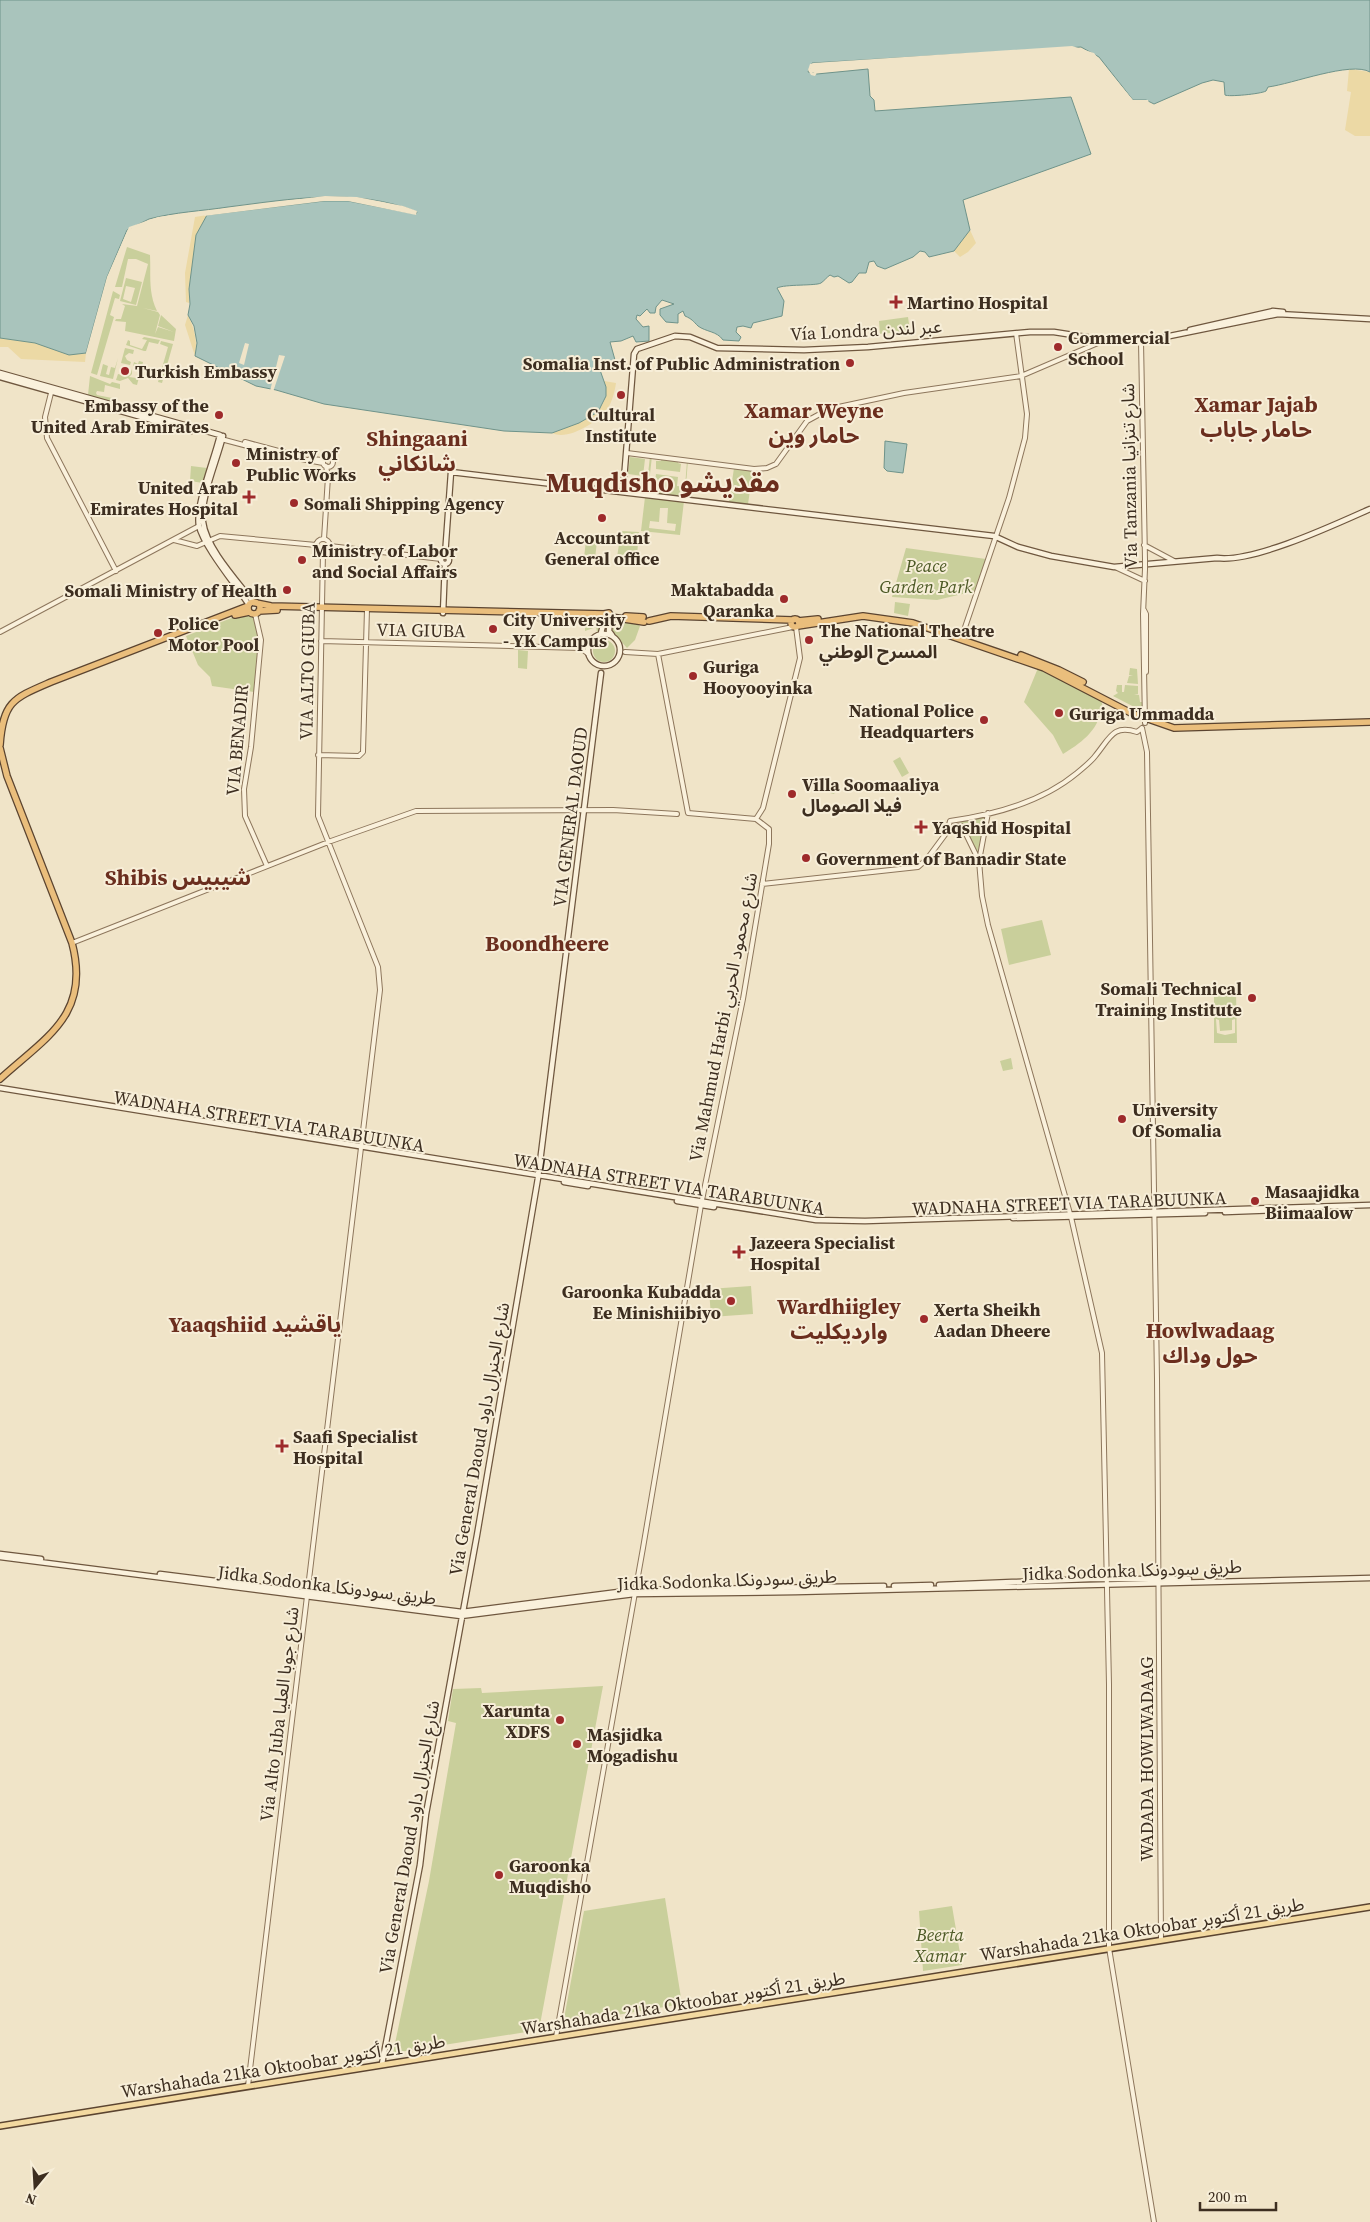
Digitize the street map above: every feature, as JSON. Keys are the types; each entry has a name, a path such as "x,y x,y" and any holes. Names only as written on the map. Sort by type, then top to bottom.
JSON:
{"highway":[{"path":"0,1079 50,1037 64,1017 72,1001 78,969 72,942 7,776 0,747 10,704 127,654 253,608 271,606 646,619 661,617 795,624 853,616 888,615 924,624 1044,666 1145,719 1164,726 1182,728 1370,720"}],"main road":[{"path":"1105,340 1151,338 1273,312 1370,318"},
{"path":"1105,340 1141,341 1278,314 1370,318"},
{"name":"Vía Londra عبر لندن","path":"627,453 635,351 666,338 675,336 690,337 717,348 804,350 868,347 1016,333 1054,332 1105,340"},
{"path":"0,373 205,434 221,437"},
{"path":"0,377 52,389"},
{"path":"172,424 221,437"},
{"path":"221,437 199,526 253,608"},
{"path":"623,492 627,453"},
{"path":"443,612 445,564 443,557 451,472 906,524 996,537 1051,556 1114,567 1217,558 1232,559 1316,532 1370,509"},
{"path":"202,508 203,523 208,542"},
{"path":"608,617 608,631 623,653 601,673 587,653 588,645 604,630 608,617"},
{"path":"600,634 607,634 612,637"},
{"path":"596,665 606,667"},
{"name":"VIA GENERAL DAOUD","path":"558,1023 601,673"},
{"name":"Via General Daoud شارع الجنرال داود","path":"382,2064 420,1865 426,1814 538,1176 558,1023"},
{"path":"0,1090 808,1219 892,1221 971,1216 1370,1206"},
{"name":"WADNAHA STREET VIA TARABUUNKA","path":"738,1209 823,1223 1070,1215"},
{"name":"Jidka Sodonka طريق سودونكا","path":"0,1555 461,1614 634,1592 1370,1576"},
{"name":"Warshahada 21ka Oktoobar طريق 21 أكتوبر","path":"0,2126 1370,1907"}],"street":[{"path":"961,638 1014,483 1025,438 1027,414 1016,333"},
{"path":"627,453 754,469 767,468 776,464 782,457 807,421 829,409 917,390 1021,376 1105,340"},
{"name":"Via Tanzania شارع تنزانيا","path":"1141,341 1145,560 1144,610 1146,614 1145,719 1142,728"},
{"path":"52,389 45,417 47,438 116,571"},
{"path":"221,437 284,456 332,465"},
{"path":"328,477 324,463 327,457 331,458 332,465 328,477 324,539 330,546 443,557"},
{"path":"0,632 199,526"},
{"path":"174,540 197,546 220,536 316,545"},
{"path":"316,545 319,540 324,539"},
{"path":"316,545 319,551 323,552 328,550 330,546"},
{"path":"1144,545 1174,561"},
{"name":"VIA ALTO GIUBA","path":"318,790 323,552"},
{"path":"1114,567 1145,581"},
{"name":"VIA BENADIR","path":"253,608 261,640 251,747 244,789 245,816 266,866"},
{"path":"318,755 362,755 367,610"},
{"path":"623,653 658,654 795,624 800,658 762,808 756,819 688,813 658,654"},
{"name":"VIA GIUBA","path":"321,642 581,648"},
{"path":"587,653 581,648 588,645"},
{"path":"762,884 918,867 927,859 946,832 950,821 988,814 1045,795 1066,783 1087,764 1112,733 1121,729 1137,732 1142,728"},
{"name":"WADADA HOWLWADAAG","path":"1142,728 1146,752 1154,1212 1162,1939"},
{"path":"0,779 7,776"},
{"name":"Via Alto Juba شارع جوبا العليا","path":"248,2086 321,1472 330,1414 362,1147 379,978 374,956 318,816 318,790"},
{"path":"72,942 328,842 416,811 584,810 677,814"},
{"path":"988,814 979,860 982,896 1070,1215 1102,1353 1109,1684 1109,1948 1154,2222"},
{"name":"Via Mahmud Harbi شارع محمود الحربي","path":"556,2037 702,1203 743,999 769,844 769,829 756,819"},
{"path":"946,832 955,826 962,826 979,860"}],"green space":[{"path":"127,247 150,255 151,290 157,311 143,308 158,312 160,315 155,334 158,327 174,332 158,326 161,315 176,329 174,341 125,331 126,322 115,321 116,319 121,319 125,306 122,304 137,306 148,264 136,259 128,259 122,287 115,287"},
{"path":"126,278 142,282 136,305 120,301","holes":["126,286 135,288 131,302 123,299"]},
{"path":"113,291 120,295 119,299 115,298 110,315 114,317 97,375 91,373"},
{"path":"908,317 910,331 880,334 879,321"},
{"path":"144,337 160,340 158,344 149,342 146,351 126,345 128,340 130,345 142,349 147,340 142,339"},
{"path":"161,341 173,344 162,383 158,382 168,347 160,344"},
{"path":"125,348 134,350 133,354 129,353 125,356 131,362 130,365 121,363"},
{"path":"118,358 113,379 100,376 103,364 108,366 106,374 109,375 111,367 115,368"},
{"path":"139,361 143,362 137,385 133,384 128,378 120,381 116,380 118,374 125,376 125,373 130,375 132,369 132,374 129,377 136,378 139,368 133,366 134,362 138,364"},
{"path":"90,376 110,384 112,382 120,384 120,389 105,385 104,392 97,391 96,393 97,395 117,399 116,403 88,395"},
{"path":"650,456 652,456 649,483 655,483 656,474 678,477 677,486 685,487 687,461 678,461 681,464 680,472 656,469 656,461 661,461 661,458 654,456 688,460 685,498 646,493"},
{"path":"630,457 645,459 643,476 628,474"},
{"path":"191,466 207,468 203,483 190,481"},
{"path":"734,468 753,470 748,504 729,502"},
{"path":"645,497 684,501 680,535 641,531","holes":["660,508 668,508 667,523 676,524 675,531 649,528 650,521 659,522"]},
{"path":"621,531 639,532 636,567 616,564"},
{"path":"586,540 597,541 595,559 584,558"},
{"name":"Peace Garden Park","path":"906,548 986,559 975,591 937,600 892,597"},
{"path":"895,602 910,604 908,616 894,613"},
{"path":"249,614 253,616 259,637 254,692 212,686 210,677 198,665 186,636 234,617"},
{"path":"585,619 592,621 594,626 596,621 598,622 599,631 597,632 596,627 585,631"},
{"path":"615,621 634,622 640,626 635,640 627,648 612,631"},
{"path":"604,640 612,643 615,651 612,659 604,662 596,659 593,651 596,643"},
{"path":"518,650 528,651 527,669 518,668"},
{"path":"1038,668 1101,699 1103,708 1100,710 1099,717 1092,730 1063,754 1053,735 1024,702"},
{"path":"1130,668 1137,669 1138,684 1127,683 1129,676 1133,676 1129,675"},
{"path":"1117,685 1122,685 1122,692 1124,692 1125,685 1138,686 1138,694 1134,694 1139,695 1140,702 1142,702 1142,711 1113,696 1118,693 1116,691"},
{"path":"900,757 909,773 902,777 893,761"},
{"path":"835,785 836,791 834,794 818,790"},
{"path":"986,815 977,856 966,828 958,823"},
{"path":"1042,920 1051,955 1009,965 1001,929"},
{"path":"1214,992 1236,992 1237,1043 1214,1043","holes":["1216,1019 1219,1020 1220,1031 1232,1030 1232,1020 1235,1019 1235,1033 1225,1035 1217,1033"]},
{"path":"1011,1058 1013,1069 1003,1071 1000,1061"},
{"name":"Garoonka Kubadda Ee Minishiibiyo","path":"751,1286 753,1314 711,1317 709,1289"},
{"path":"603,1686 539,2030 393,2053 429,1881 456,1723 448,1721 453,1689 481,1688 482,1693"},
{"path":"665,1898 682,2004 563,2024 584,1911"},
{"name":"Beerta Xamar","path":"952,1906 962,1965 923,1971 919,1911"}],"sand":[{"path":"1349,69 1370,72 1370,136 1355,136 1345,130 1351,92 1347,91"},
{"path":"207,215 196,236 189,303 186,302 185,273 195,217"},
{"path":"970,230 976,243 968,252 960,257 954,251"},
{"path":"188,315 195,335 195,356 185,325"},
{"path":"0,338 32,342 66,353 86,353 85,362 21,359 8,347 0,347"},
{"path":"604,381 616,383 610,403 603,414 582,429 574,432 559,435 552,433 591,416 598,410 604,402 606,392"}],"water":[{"path":"0,0 1370,0 1370,72 1361,69 1336,71 1268,87 1263,92 1227,96 1225,95 1224,82 1213,80 1154,104 1146,100 1133,100 1099,57 1081,47 812,63 808,72 817,74 868,69 870,96 874,100 875,111 1071,97 1091,154 963,200 970,230 954,251 929,257 925,252 920,251 913,257 885,269 877,266 874,261 869,262 866,273 859,273 849,283 838,276 830,275 818,284 777,288 784,301 782,316 753,323 751,328 737,327 736,332 741,337 739,341 723,340 718,335 698,326 685,316 683,311 678,314 678,323 666,322 660,315 660,309 674,304 662,300 656,307 655,313 650,313 647,309 640,316 637,315 636,319 643,327 649,326 649,341 636,342 633,336 621,341 610,342 615,360 609,368 602,368 600,370 606,387 606,396 598,412 579,423 552,433 504,431 324,404 256,386 195,356 197,343 194,326 188,315 190,304 189,289 196,235 207,215 324,201 348,201 416,214 417,212 394,204 347,197 300,198 179,213 149,219 127,230 107,277 86,353 69,355 35,343 0,338"},
{"path":"885,441 907,444 903,473 887,471 884,468"}],"pier":[{"path":"1072,46 1094,53 1133,100 1148,100 1150,106 1146,103 1132,102 1097,59 1087,52 1072,49 814,65 810,69 813,73 818,71 815,76 811,75 808,70 810,64 814,63"},
{"path":"325,196 357,197 403,206 417,211 416,215 348,201 324,201 204,216 206,213 221,211 159,219 131,229 110,278 89,353 86,353 107,277 129,227 158,217"},
{"path":"245,343 249,344 244,365 239,363"},
{"path":"279,355 285,356 273,392 270,391"}],"place":[{"name":"Martino Hospital","path":"896,302"},
{"name":"Commercial School","path":"1058,347"},
{"name":"Somalia Inst. of Public Administration","path":"850,363"},
{"name":"Turkish Embassy","path":"125,371"},
{"name":"Cultural Institute","path":"621,395"},
{"name":"Embassy of the United Arab Emirates","path":"219,415"},
{"name":"Ministry of Public Works","path":"236,463"},
{"name":"United Arab Emirates Hospital","path":"249,497"},
{"name":"Somali Shipping Agency","path":"294,503"},
{"name":"Accountant General office","path":"602,518"},
{"name":"Ministry of Labor and Social Affairs","path":"302,560"},
{"name":"Somali Ministry of Health","path":"287,590"},
{"name":"Maktabadda Qaranka","path":"784,599"},
{"name":"City University - YK Campus","path":"493,629"},
{"name":"Police Motor Pool","path":"158,633"},
{"name":"The National Theatre المسرح الوطني","path":"809,640"},
{"name":"Guriga Hooyooyinka","path":"693,676"},
{"name":"Guriga Ummadda","path":"1059,713"},
{"name":"National Police Headquarters","path":"984,720"},
{"name":"Villa Soomaaliya فيلا الصومال","path":"792,794"},
{"name":"Yaqshid Hospital","path":"921,827"},
{"name":"Government of Bannadir State","path":"806,858"},
{"name":"Somali Technical Training Institute","path":"1252,998"},
{"name":"University Of Somalia","path":"1122,1119"},
{"name":"Masaajidka Biimaalow","path":"1255,1201"},
{"name":"Jazeera Specialist Hospital","path":"739,1252"},
{"name":"Garoonka Kubadda Ee Minishiibiyo","path":"731,1301"},
{"name":"Xerta Sheikh Aadan Dheere","path":"924,1319"},
{"name":"Saafi Specialist Hospital","path":"282,1446"},
{"name":"Xarunta XDFS","path":"560,1720"},
{"name":"Masjidka Mogadishu","path":"577,1744"},
{"name":"Garoonka Muqdisho","path":"499,1875"}],"district":[{"name":"Xamar Jajab حامار جاباب","path":"1256,416"},
{"name":"Xamar Weyne حامار وين","path":"814,422"},
{"name":"Shingaani شانكاني","path":"417,450"},
{"name":"Muqdisho مقديشو","path":"663,482"},
{"name":"Shibis شيبيس","path":"178,877"},
{"name":"Boondheere","path":"547,943"},
{"name":"Wardhiigley وارديكليت","path":"839,1318"},
{"name":"Yaaqshiid ياقشيد","path":"255,1324"},
{"name":"Howlwadaag حول وداك","path":"1210,1342"}]}
